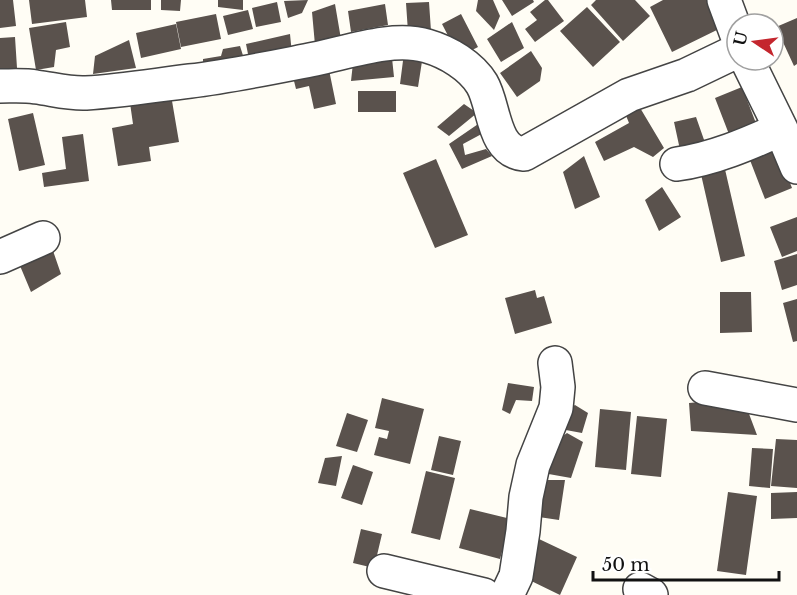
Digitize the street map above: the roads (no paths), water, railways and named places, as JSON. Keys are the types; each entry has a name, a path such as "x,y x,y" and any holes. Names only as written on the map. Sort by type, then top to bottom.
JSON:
{"street":[{"path":"0,86 34,86 84,93 222,76 336,55 372,45 427,46 462,63 475,74 483,86 499,134 507,148 514,153 524,154 629,95 687,75 725,57"},
{"path":"753,72 797,167"},
{"path":"677,164 697,162 781,129"},
{"path":"0,257 43,238"},
{"path":"507,595 516,576 532,465 556,408 558,387 555,363"},
{"path":"705,388 797,405"},
{"path":"384,571 484,595"}]}
